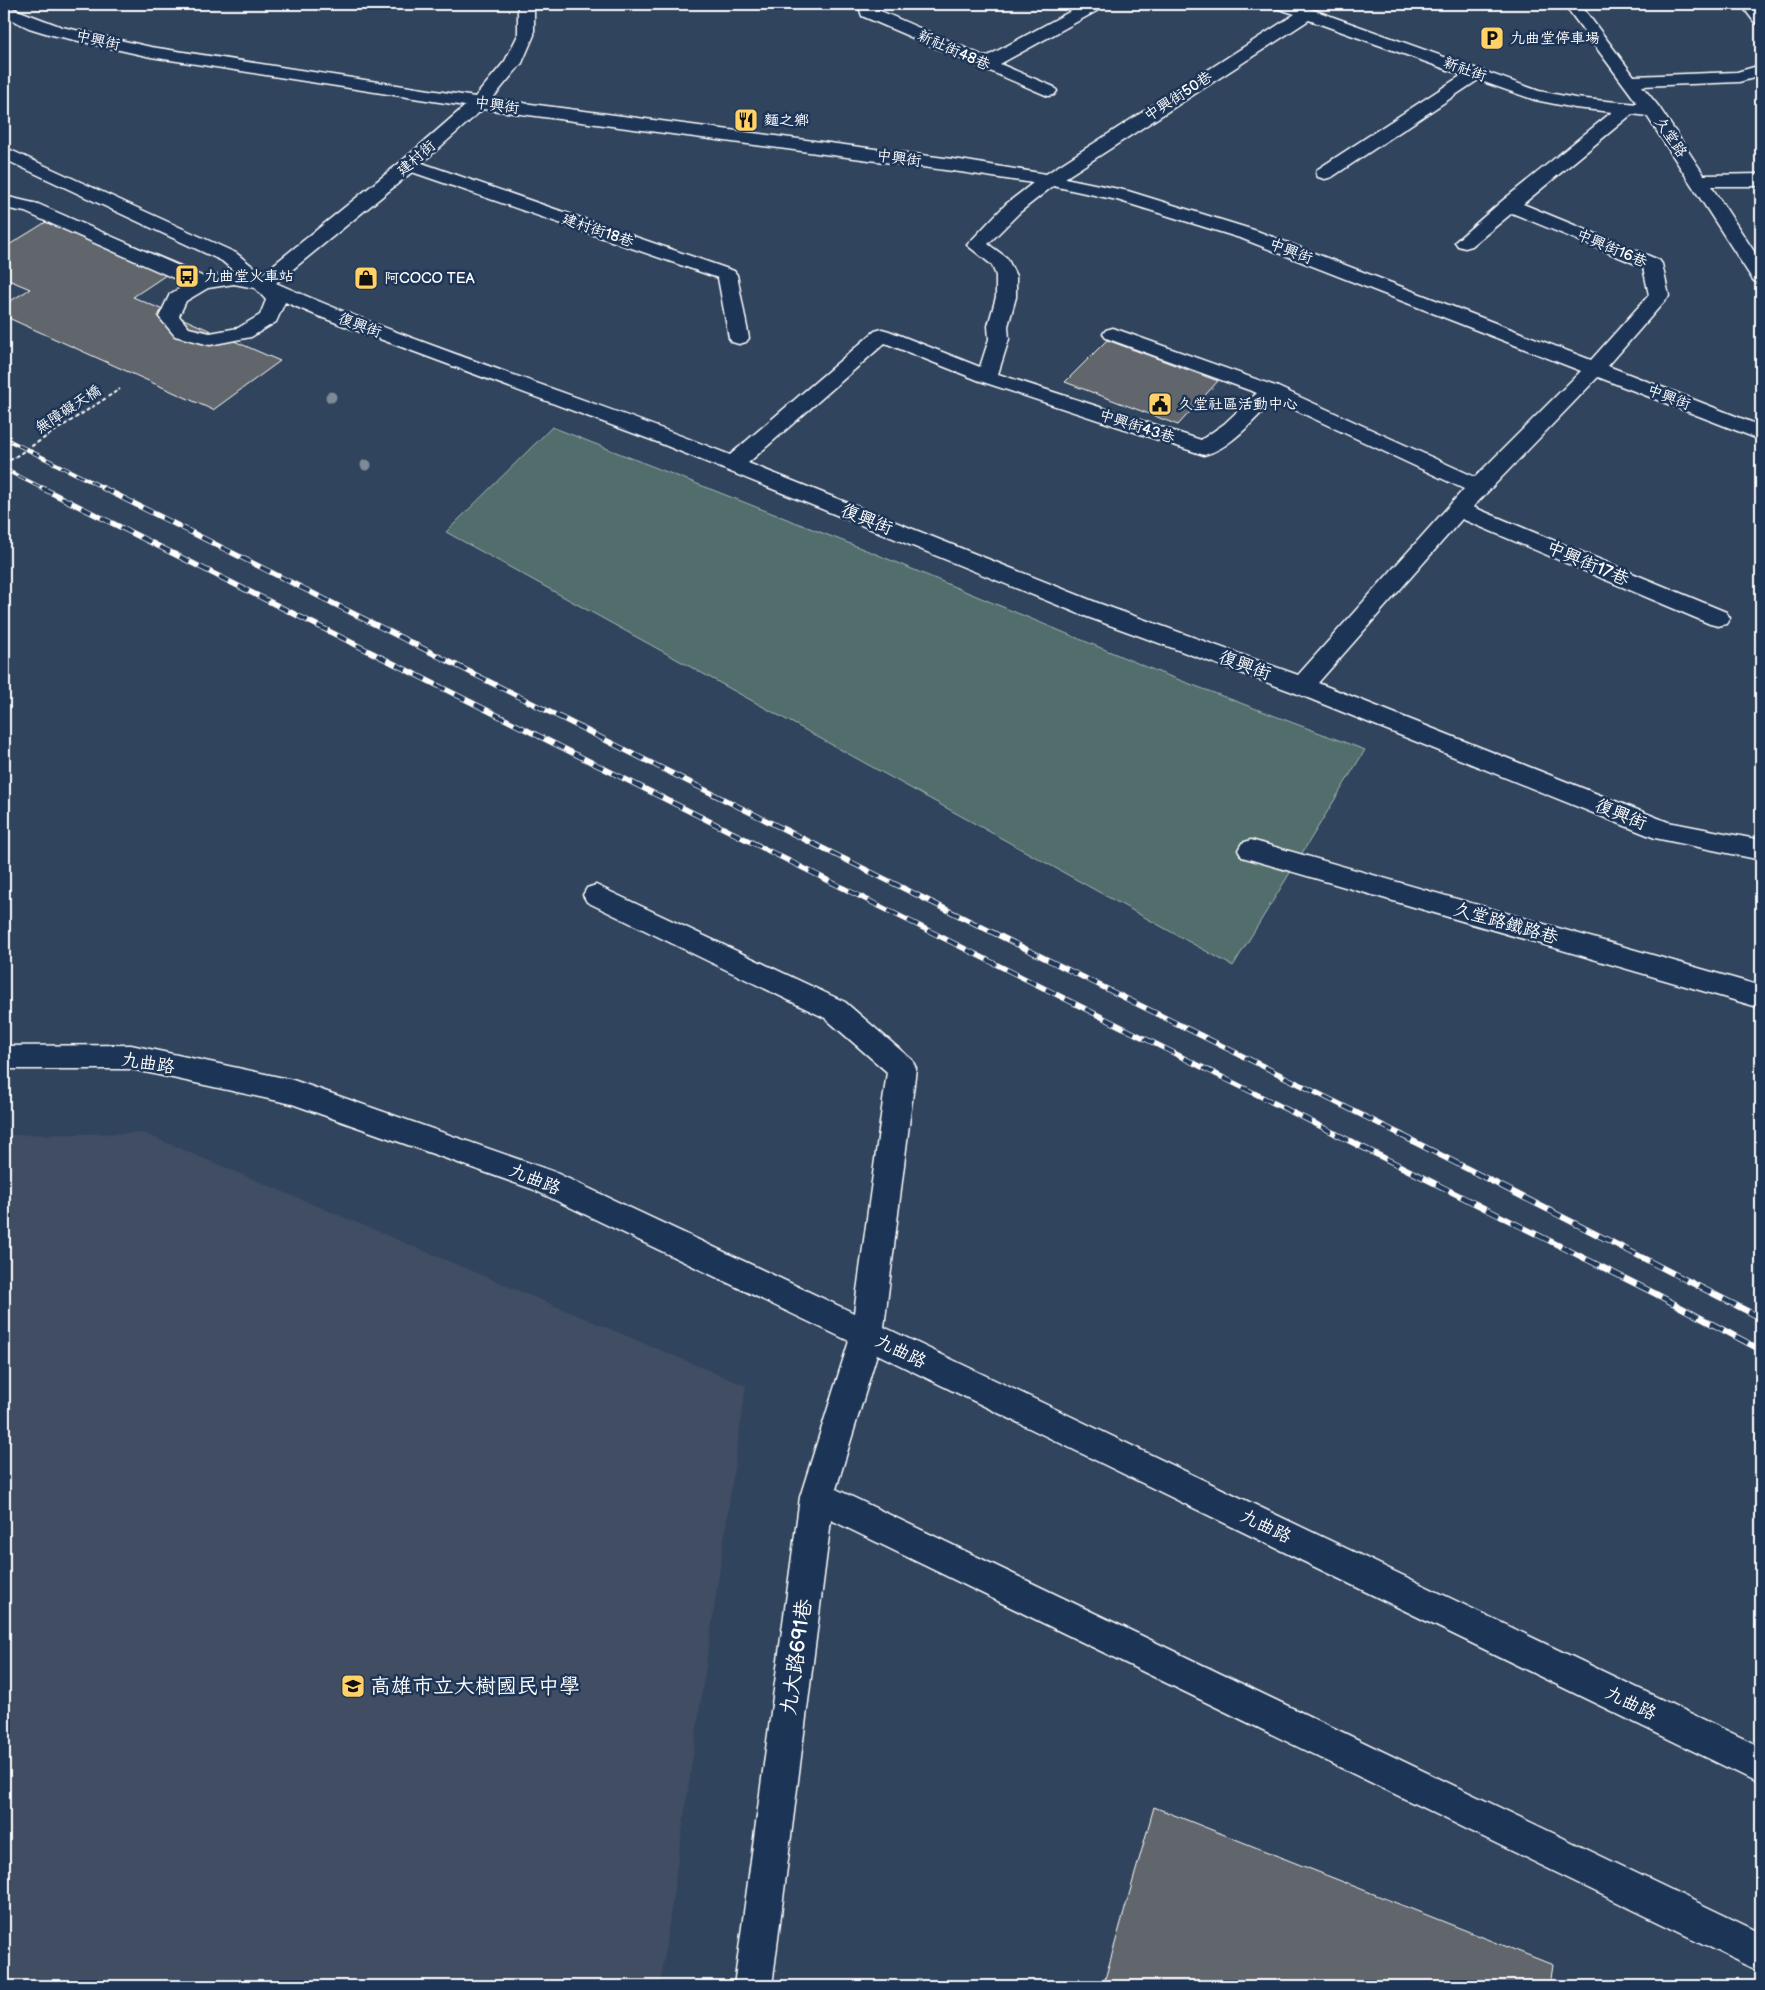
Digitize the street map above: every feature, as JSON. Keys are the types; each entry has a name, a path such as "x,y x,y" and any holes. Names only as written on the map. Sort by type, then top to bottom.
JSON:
{"street":[{"name":"建村街","path":"262,284 409,165 479,103 513,63 526,35 526,4"},
{"name":"新社街48巷","path":"866,4 868,12 1048,91"},
{"path":"987,64 1096,4"},
{"name":"新社街","path":"1282,4 1535,95 1575,103 1653,111"},
{"name":"久堂路","path":"1572,4 1653,111 1759,270"},
{"path":"1749,4 1761,20"},
{"name":"中興街","path":"4,10 35,24 58,31 151,52 479,103 960,166 1049,180 1120,195 1250,235 1761,434"},
{"name":"中興街50巷","path":"987,377 999,339 998,326 1006,297 1006,276 1000,262 977,245 1013,208 1049,180 1308,13"},
{"path":"1629,81 1739,77 1761,70"},
{"path":"1325,173 1477,73"},
{"path":"1464,242 1627,108"},
{"name":"復興街","path":"4,152 229,257 262,284 325,312 665,437 1090,609 1302,686 1664,831 1761,850"},
{"name":"建村街18巷","path":"409,165 727,275 739,338"},
{"path":"1700,181 1761,180"},
{"path":"4,202 31,208 202,283"},
{"name":"中興街16巷","path":"1509,205 1652,264 1659,296 1595,368"},
{"path":"234,278 262,284 276,299 269,318 244,333 210,339 182,332 169,317 177,298 202,283 234,278"},
{"path":"1113,334 1271,391 1478,487"},
{"path":"732,465 882,335 987,377"},
{"path":"1302,686 1478,487 1595,368"},
{"name":"中興街43巷","path":"987,377 1204,448 1232,429 1271,391"},
{"name":"中興街17巷","path":"1458,509 1718,618"},
{"name":"久堂路鐵路巷","path":"1251,850 1761,997"},
{"name":"九大路691巷","path":"596,896 835,1010 902,1068 866,1334 818,1497 753,1986"},
{"name":"九曲路","path":"4,1058 131,1057 293,1092 542,1180 1208,1498 1761,1766"},
{"path":"818,1497 1761,1953"}],"path":[{"name":"無障礙天橋","path":"4,464 120,389"}],"shaded area":[{"name":"高雄市立大樹國民中學","path":"143,1133 746,1386 660,1986 4,1986 4,1135"}],"green space":[{"path":"552,427 871,552 1161,673 1365,750 1233,966 446,532"}],"building":[{"path":"59,214 181,265 133,297 280,361 213,410 4,316 4,305 30,289 4,278 4,248"},
{"name":"久堂社區活動中心","path":"1107,340 1218,381 1178,425 1065,382"},
{"path":"1154,1807 1553,1965 1550,1986 1103,1986"}],"railway":[{"path":"4,438 106,489"},
{"path":"4,469 42,488"},
{"path":"42,488 1338,1135"},
{"path":"103,488 719,797 1402,1135"},
{"path":"1399,1134 1761,1318"},
{"path":"1338,1135 1654,1293 1761,1350"}],"place":[{"name":"九曲堂停車場","path":"1492,38"},
{"name":"麵之鄉","path":"746,120"},
{"name":"九曲堂火車站","path":"187,276"},
{"name":"阿COCO TEA","path":"366,278"},
{"name":"久堂社區活動中心","path":"1160,404"},
{"name":"高雄市立大樹國民中學","path":"353,1686"}]}
